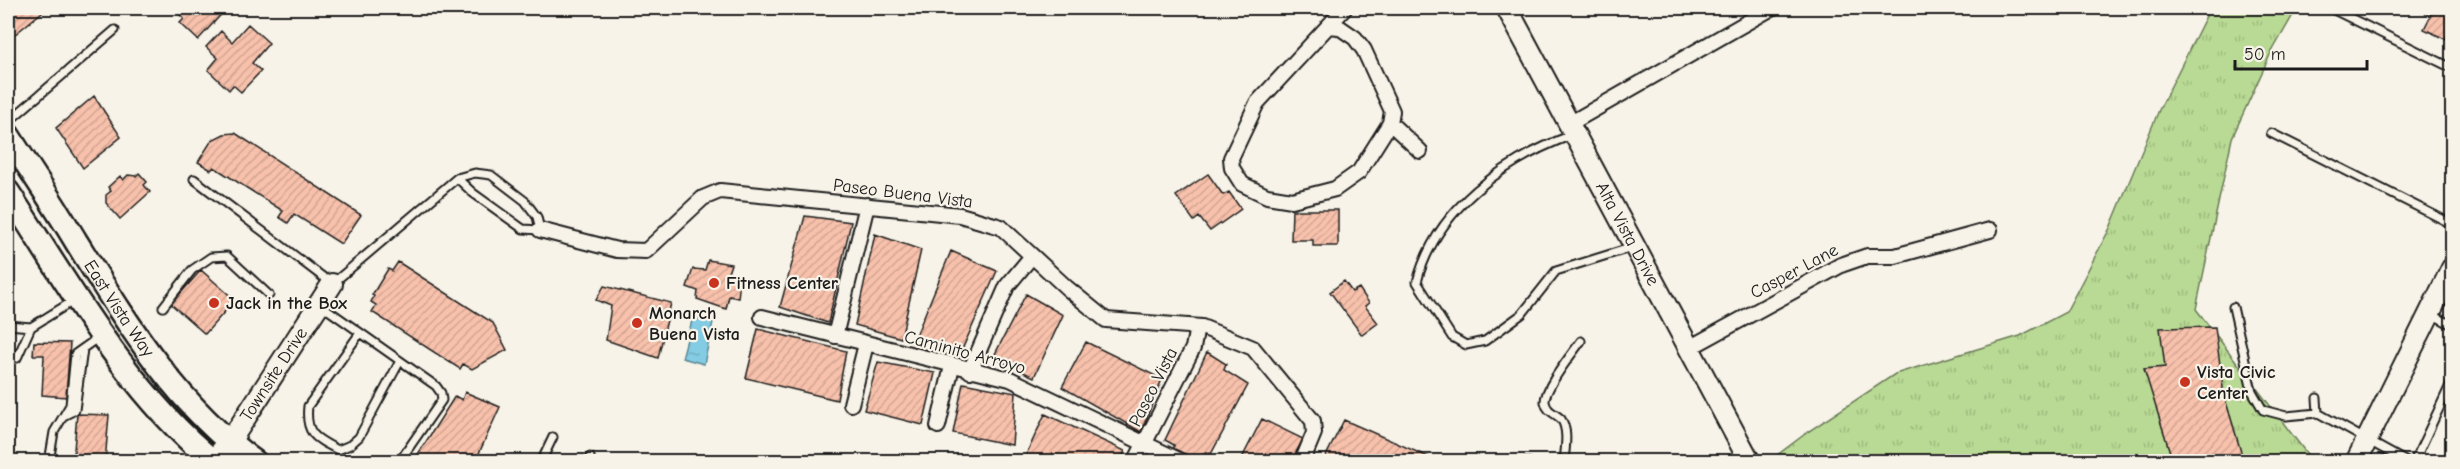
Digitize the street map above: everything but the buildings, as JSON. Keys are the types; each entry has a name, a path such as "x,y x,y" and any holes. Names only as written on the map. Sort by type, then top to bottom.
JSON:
{"main road":[{"name":"East Vista Way","path":"8,135 148,353 189,404 229,442 255,462"},
{"name":"East Vista Way","path":"8,192 102,335 147,394 192,443 213,461"}],"street":[{"path":"1329,26 1339,27 1355,38 1364,50 1392,111 1390,123 1359,172 1335,189 1292,200 1267,196 1242,184 1232,168 1231,158 1257,103 1345,8"},
{"name":"Alta Vista Drive","path":"1507,8 1691,347 1750,462"},
{"path":"1571,129 1772,8"},
{"path":"1390,123 1420,151"},
{"name":"Paseo Buena Vista","path":"540,231 616,250 646,250 703,198 720,191 960,215 1001,227 1106,320 1197,327 1253,348 1313,421 1314,433 1302,462"},
{"path":"836,336 867,206"},
{"name":"Casper Lane","path":"1691,347 1841,265 1867,256 1895,256 1990,230"},
{"path":"970,371 1007,286 1032,256"},
{"path":"2356,462 2452,268"},
{"name":"Townsite Drive","path":"213,461 229,442 332,284"},
{"name":"Caminito Arroyo","path":"762,317 970,371 1010,379 1183,462"},
{"name":"Paseo Vista","path":"1135,462 1193,348 1197,327"},
{"path":"851,404 866,344"},
{"path":"938,426 952,366"}],"lane":[{"path":"2330,8 2452,68"},
{"path":"8,123 115,30"},
{"path":"1571,129 1514,161 1473,192 1443,226 1421,266 1417,282 1452,338 1466,345 1485,341 1521,314 1556,271 1636,247"},
{"path":"2271,133 2452,224"},
{"path":"194,179 332,284 457,178 475,173 491,175 525,201 537,217 540,231 523,229 473,193 457,178"},
{"path":"163,307 192,270 211,257 227,256 269,295"},
{"path":"17,358 31,327 77,298"},
{"path":"319,304 436,386 441,393 442,400 399,462"},
{"path":"2233,307 2252,391 2263,410 2286,416 2318,413 2407,462"},
{"path":"2431,314 2452,325"},
{"path":"8,325 31,327"},
{"path":"360,333 308,406 307,420 310,432 321,441 338,450 350,445 359,437 400,361"},
{"path":"50,462 54,432 70,405 75,354 102,335"},
{"path":"1564,462 1566,431 1561,419 1549,411 1545,404 1546,394 1581,341"},
{"path":"2414,462 2452,381"},
{"path":"2317,398 2318,413"},
{"path":"541,462 553,437"}],"green space":[{"path":"2210,8 2297,8 2270,55 2232,138 2196,309 2307,454 2305,461 1768,462 1809,431 1895,374 2020,336 2066,312 2110,228 2159,110"}],"water":[{"path":"693,317 713,322 704,364 682,358"}],"place":[{"name":"Fitness Center","path":"714,283"},
{"name":"Jack in the Box","path":"214,303"},
{"name":"Monarch Buena Vista","path":"637,323"},
{"name":"Vista Civic Center","path":"2185,382"}]}
